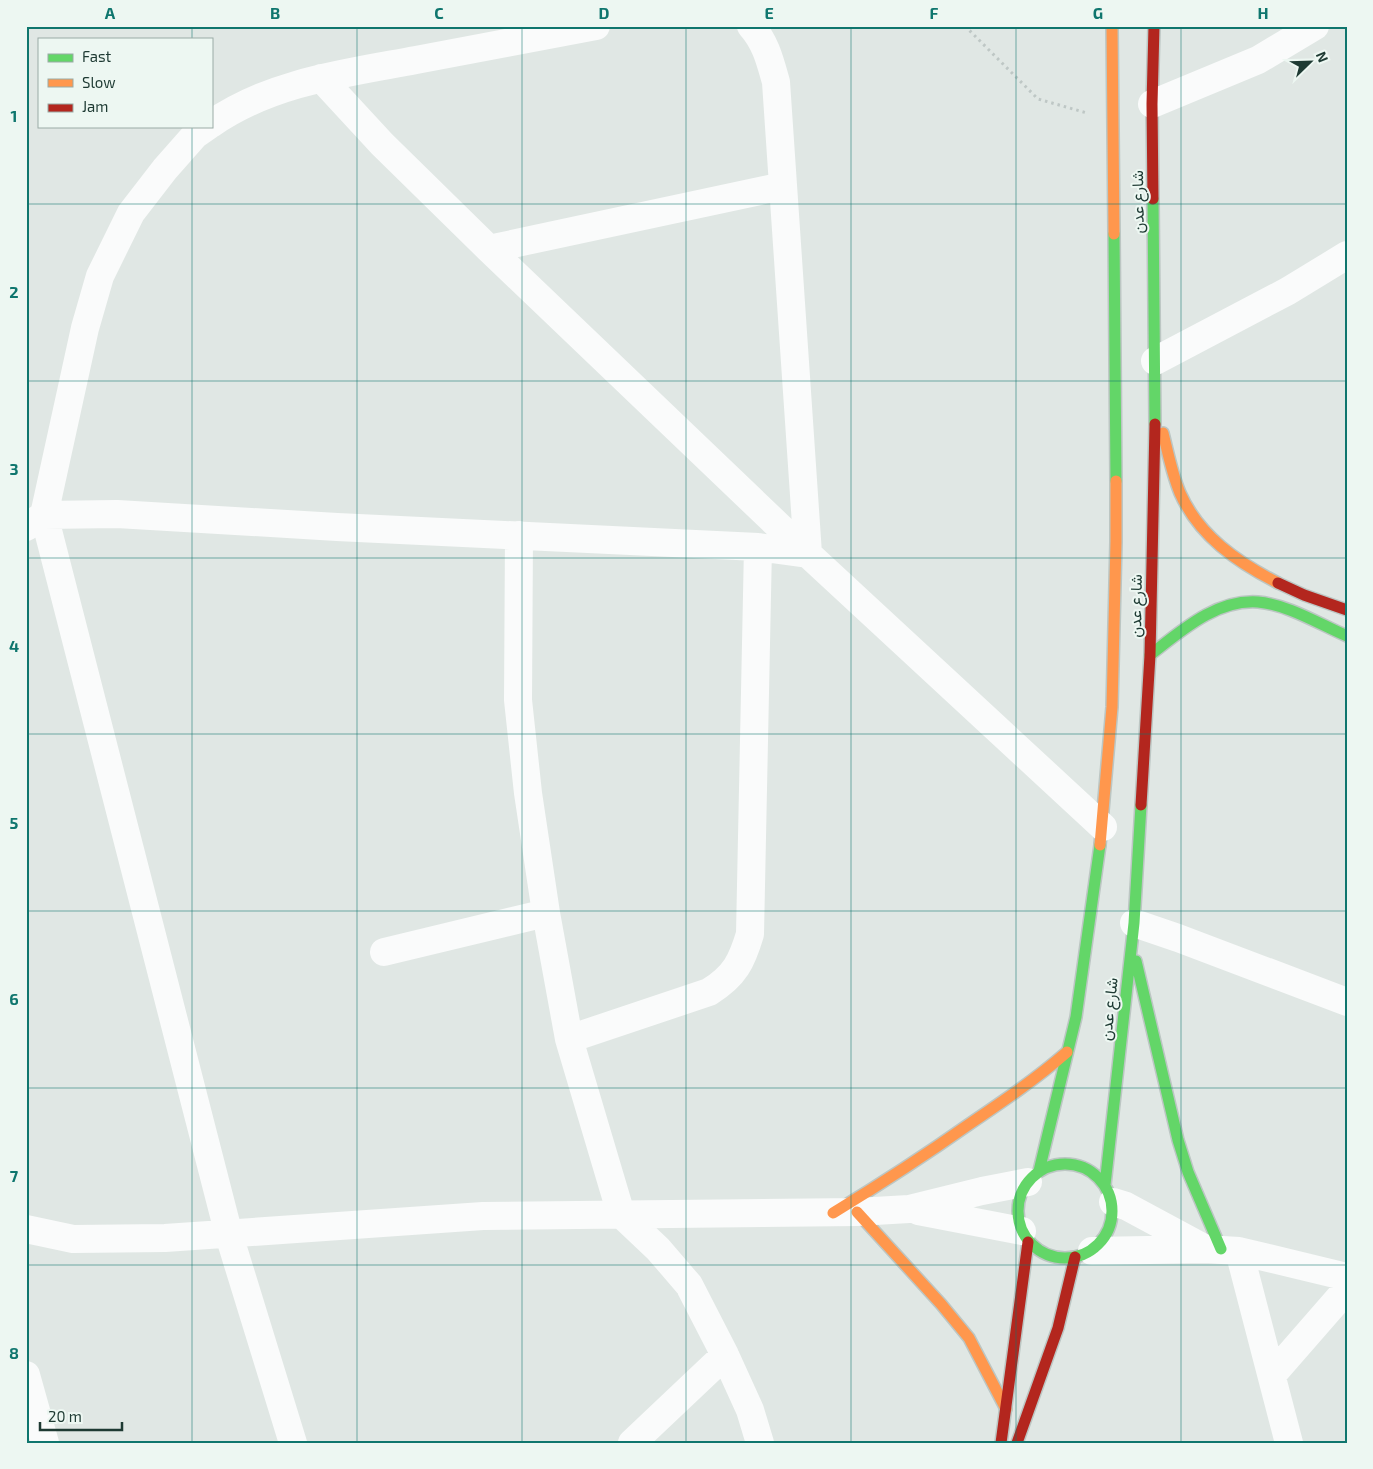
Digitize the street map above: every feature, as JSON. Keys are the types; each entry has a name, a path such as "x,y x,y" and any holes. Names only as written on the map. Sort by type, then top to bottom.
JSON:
{"street":[{"path":"212,123 225,114 262,96 321,78 596,26"},
{"path":"751,26 760,36 768,53 776,82 808,554"},
{"name":"شارع عدن","path":"1034,1176 1076,1017 1103,827 1112,707 1116,542 1112,26"},
{"name":"شارع عدن","path":"1109,1193 1133,933 1150,655 1155,405 1152,104 1154,26"},
{"path":"1152,104 1258,60 1315,26"},
{"path":"321,78 382,144 489,249 808,554 1103,827"},
{"path":"205,128 195,135 171,162 131,213 100,276 35,521 229,1235 293,1443"},
{"path":"489,249 783,186"},
{"path":"1155,361 1288,291 1347,255"},
{"path":"1155,405 1180,492 1194,519 1204,533 1246,565 1279,584 1347,610"},
{"path":"35,521 117,514 337,528 758,547 808,554"},
{"path":"519,535 518,700 528,793 546,913 569,1039 621,1214 658,1249 689,1285 725,1355 750,1410 760,1443"},
{"path":"569,1039 709,992 721,985 740,964 750,934 758,547"},
{"path":"1150,655 1194,621 1240,602 1275,605 1347,636"},
{"path":"384,952 546,913"},
{"path":"1289,1443 1272,1375 1222,1250 1188,1172 1178,1140 1133,933 1178,938 1347,1002"},
{"path":"845,1212 1046,1072 1067,1052"},
{"path":"26,1229 73,1239 165,1238 483,1216 845,1212 909,1209 1034,1176 1057,1164 1076,1164 1093,1171 1109,1193 1126,1206 1222,1250 1347,1277"},
{"path":"1001,1443 1025,1237 1019,1219 1019,1201 1022,1191 1034,1176"},
{"path":"1017,1443 1060,1326 1070,1287 1084,1254 1105,1238 1112,1219 1109,1193"},
{"path":"909,1209 1025,1237 1039,1250 1056,1257 1084,1254 1222,1250"},
{"path":"845,1212 941,1304 968,1338 1006,1409"},
{"path":"1272,1375 1347,1290"},
{"path":"632,1443 725,1355"},
{"path":"26,1375 44,1443"}],"path":[{"path":"965,26 1038,99 1114,121"}],"traffic: fast":[{"path":"1153,199 1155,424"},
{"path":"1114,234 1116,481"},
{"path":"1150,655 1200,618 1214,611 1243,602 1258,602 1281,607 1347,636"},
{"path":"1105,1185 1134,923 1141,805"},
{"path":"1039,1171 1076,1017 1100,845"},
{"path":"1136,961 1178,1140 1188,1172 1221,1249"},
{"path":"1065,1164 1083,1167 1098,1178 1109,1193 1112,1211 1109,1229 1098,1244 1083,1255 1065,1258 1047,1255 1032,1244 1021,1229 1018,1211 1021,1193 1032,1178 1047,1167 1065,1164"}],"traffic: slow":[{"path":"1112,26 1114,234"},
{"path":"1163,433 1177,486 1188,508 1198,522 1209,535 1234,557 1278,583"},
{"path":"1100,845 1112,707 1116,481"},
{"path":"833,1213 993,1108 1067,1052"},
{"path":"857,1212 941,1304 969,1338 1006,1409"}],"traffic: jam":[{"path":"1153,199 1152,104 1154,26"},
{"path":"1141,805 1150,655 1155,424"},
{"path":"1278,583 1304,595 1347,610"},
{"path":"1001,1443 1028,1242"},
{"path":"1017,1443 1058,1328 1075,1257"}]}
